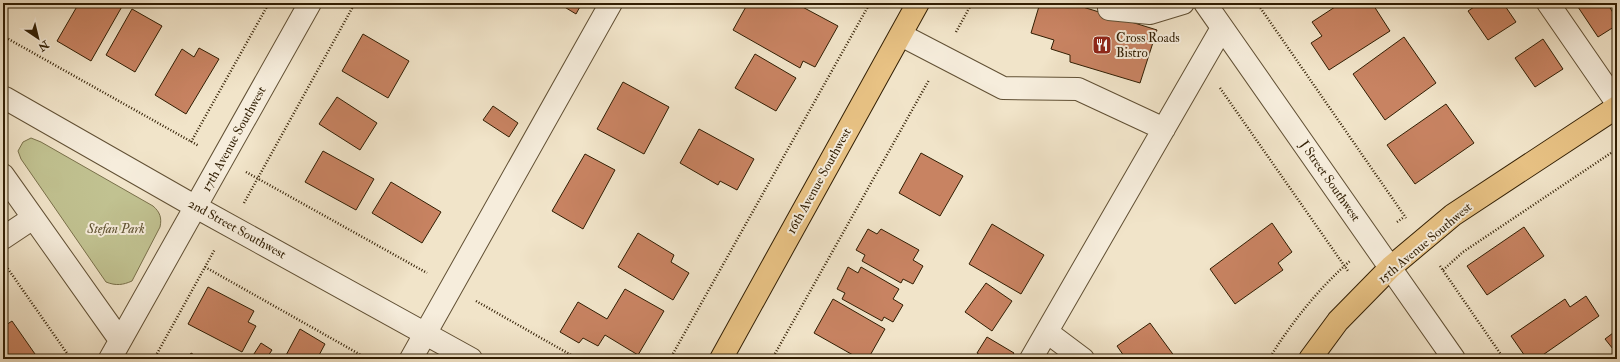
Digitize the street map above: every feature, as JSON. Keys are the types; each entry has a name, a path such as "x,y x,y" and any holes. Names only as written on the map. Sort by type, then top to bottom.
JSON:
{"main road":[{"name":"16th Avenue Southwest","path":"721,359 918,3"},
{"name":"15th Avenue Southwest","path":"1310,359 1338,321 1391,268 1453,215 1617,107"}],"street":[{"name":"17th Avenue Southwest","path":"115,350 310,3"},
{"path":"410,359 612,3"},
{"path":"1109,9 1150,13 1183,3"},
{"name":"J Street Southwest","path":"1205,3 1454,359"},
{"path":"1548,3 1617,103"},
{"path":"1031,359 1222,28"},
{"path":"901,35 1003,88 1078,89 1164,128"},
{"name":"2nd Street Southwest","path":"3,100 5,98 196,207 471,359"},
{"path":"3,175 32,218 115,350"},
{"path":"3,238 32,218"},
{"path":"1046,332 1083,359"}],"path":[{"path":"191,142 269,3"},
{"path":"243,203 355,3"},
{"path":"670,359 870,3"},
{"path":"772,359 972,3"},
{"path":"1257,3 1405,216 1410,221"},
{"path":"3,36 204,149"},
{"path":"1203,60 1210,75 1351,274"},
{"path":"1443,270 1463,252 1617,149"},
{"path":"242,170 578,359"},
{"path":"154,359 219,244"},
{"path":"1269,359 1301,313 1318,293 1352,259"},
{"path":"6,266 70,358"},
{"path":"1440,266 1504,359"},
{"path":"205,267 368,359"},
{"path":"1371,359 1389,357 1396,359"}],"green space":[{"name":"Stefan Park","path":"31,138 41,142 153,206 160,215 160,227 132,281 119,284 106,282 21,159 18,151 23,142"}],"building":[{"path":"79,3 124,3 91,61 57,41"},
{"path":"558,3 582,3 576,14"},
{"path":"748,3 795,3 838,26 815,67 803,61 800,68 733,30"},
{"name":"Cross Roads Bistro","path":"1040,3 1070,3 1157,30 1140,83 1070,62 1070,55 1051,49 1054,40 1031,33"},
{"path":"1341,3 1346,3 1348,6 1353,3 1372,3 1390,31 1329,70 1311,43 1322,36 1312,22"},
{"path":"1480,3 1503,3 1516,22 1488,40 1468,11"},
{"path":"1583,3 1607,3 1617,19 1617,25 1598,37 1578,7"},
{"path":"132,9 162,26 135,72 106,55"},
{"path":"363,34 409,61 388,98 342,71"},
{"path":"1404,37 1436,83 1385,120 1353,74"},
{"path":"1543,39 1563,69 1535,87 1515,58"},
{"path":"199,48 219,59 186,114 155,95 182,49 194,57"},
{"path":"755,54 796,78 776,111 735,88"},
{"path":"623,82 669,107 644,154 597,129"},
{"path":"337,97 377,123 360,150 319,124"},
{"path":"1446,104 1474,143 1415,184 1387,145"},
{"path":"493,106 518,123 509,137 483,120"},
{"path":"699,129 754,159 737,190 720,181 718,185 680,163"},
{"path":"323,151 374,179 356,210 305,182"},
{"path":"921,153 963,176 940,216 899,193"},
{"path":"585,154 615,170 583,229 552,211"},
{"path":"391,182 441,212 422,243 372,213"},
{"path":"1272,223 1292,252 1278,263 1283,270 1235,304 1210,269"},
{"path":"992,224 1044,255 1021,294 969,264"},
{"path":"1524,227 1544,256 1487,295 1467,266"},
{"path":"868,229 877,234 881,229 919,250 913,260 923,266 913,284 903,279 901,283 862,261 865,255 856,250"},
{"path":"638,233 674,255 671,262 689,273 673,300 618,267"},
{"path":"848,267 858,273 861,267 899,289 893,299 903,305 893,322 884,317 882,321 842,299 845,293 837,289"},
{"path":"986,283 1012,301 992,331 965,312"},
{"path":"208,287 254,311 248,322 256,326 242,352 188,324"},
{"path":"625,289 664,311 638,355 605,335 598,346 583,338 579,343 560,332 578,302 607,319"},
{"path":"1586,296 1599,316 1537,359 1527,359 1511,336 1565,299 1570,307"},
{"path":"833,299 885,329 868,359 860,359 814,333"},
{"path":"12,321 35,354 29,359 3,359 3,327"},
{"path":"1150,323 1175,357 1172,359 1126,359 1117,346"},
{"path":"300,329 325,344 317,359 284,359"},
{"path":"1617,330 1617,354 1605,339"},
{"path":"987,337 1014,353 1010,359 986,359 977,353"},
{"path":"261,343 272,350 266,359 256,359 252,357"},
{"path":"191,353 201,359 188,359"}],"place":[{"name":"Cross Roads Bistro","path":"1102,45"}]}
